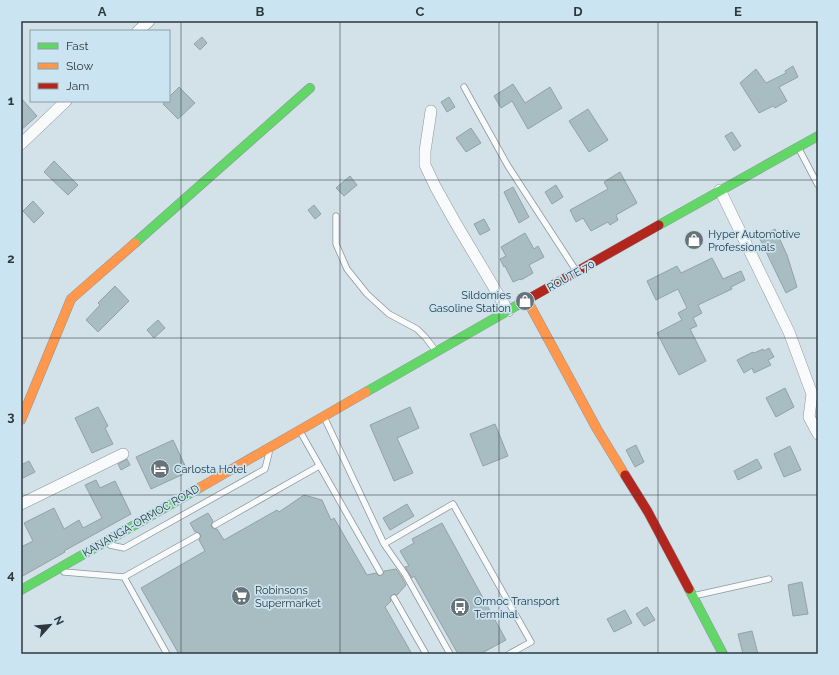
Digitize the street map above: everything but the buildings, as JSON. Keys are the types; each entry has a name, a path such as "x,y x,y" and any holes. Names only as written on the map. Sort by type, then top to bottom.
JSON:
{"main road":[{"path":"21,420 71,299 310,88"},
{"name":"ROUTE 70","path":"324,417 720,190 818,136"},
{"path":"527,300 597,429 648,512 723,654"},
{"name":"KANANGA-ORMOC ROAD","path":"21,590 324,417"}],"street":[{"path":"139,30 149,21"},
{"path":"21,144 65,102"},
{"path":"431,111 425,165 455,222 508,311"},
{"path":"720,190 789,332 812,394 809,417 818,434"},
{"path":"21,504 123,454"}],"lane":[{"path":"464,87 508,166 578,272"},
{"path":"798,147 818,185"},
{"path":"336,216 336,244 347,269 367,294 389,314 417,329 426,338 436,352"},
{"path":"324,417 384,544 405,574 450,654"},
{"path":"299,431 380,572"},
{"path":"102,544 124,548 265,468 270,447"},
{"path":"215,525 320,466"},
{"path":"384,544 453,504 531,642 509,654"},
{"path":"55,571 124,577 197,536"},
{"path":"124,577 167,654"},
{"path":"692,596 769,579"},
{"path":"394,598 426,654"}],"traffic: fast":[{"path":"135,243 310,88"},
{"path":"659,225 818,136"},
{"path":"366,392 530,298"},
{"path":"21,590 201,487"},
{"path":"689,589 723,654"}],"traffic: slow":[{"path":"21,420 71,299 135,243"},
{"path":"527,300 597,429 625,475"},
{"path":"201,487 366,392"}],"traffic: jam":[{"path":"530,298 659,225"},
{"path":"625,475 648,512 689,589"}],"place":[{"name":"Hyper Automotive Professionals","path":"694,240"},
{"name":"Sildomies Gasoline Station","path":"525,301"},
{"name":"Carlosta Hotel","path":"160,469"},
{"name":"Robinsons Supermarket","path":"241,596"},
{"name":"Ormoc Transport Terminal","path":"460,607"}]}
